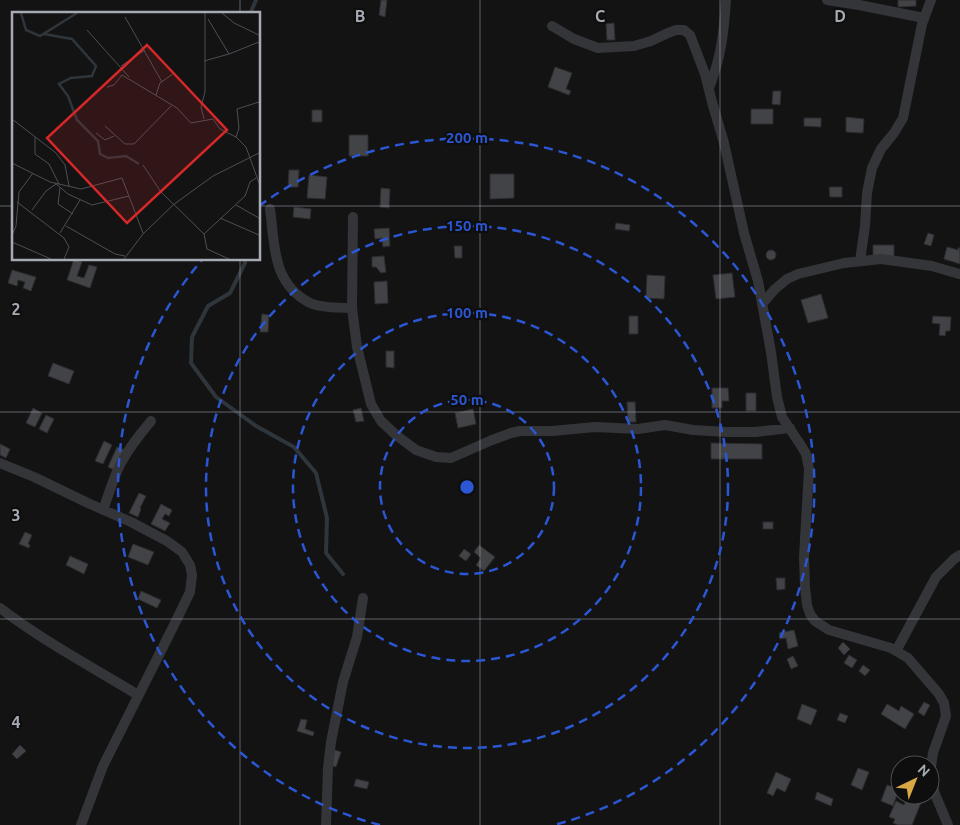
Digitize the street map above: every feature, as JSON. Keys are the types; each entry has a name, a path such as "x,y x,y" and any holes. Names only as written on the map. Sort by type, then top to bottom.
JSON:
{"street":[{"path":"709,88 716,71 724,33 726,0"},
{"path":"827,0 924,18"},
{"path":"860,261 866,226 867,193 872,168 881,149 903,118 922,24 932,0"},
{"path":"552,26 598,48 634,46 676,30 684,30 690,35 697,49 706,74 744,233 758,281 782,417 806,454 809,469 804,557 807,605 815,621 829,630 891,648 908,658 939,694 944,703 946,716 933,752 931,767 935,794 948,825"},
{"path":"270,209 277,261 282,276 290,288 312,303 352,308"},
{"path":"353,216 352,308 357,347 371,404 381,421 416,450 436,457 451,458 511,432 520,431 552,431 595,427 638,428 665,425 693,430 727,432 756,432 790,428"},
{"path":"762,304 775,289 792,276 844,263 881,259 932,266 959,274"},
{"path":"103,510 122,462 138,436 151,421"},
{"path":"0,463 131,522 168,541 182,552 190,565 192,574 190,592 103,766 81,825"},
{"path":"896,651 936,577 960,555"},
{"path":"326,825 331,742 343,682 357,637 363,598"},
{"path":"0,608 71,655 138,694"}],"building":[{"path":"381,0 387,0 385,17 379,15"},
{"path":"898,0 916,0 916,6 898,7"},
{"path":"614,23 615,40 607,40 606,24"},
{"path":"555,67 572,73 566,89 571,91 569,95 548,87"},
{"path":"773,91 781,91 780,105 772,104"},
{"path":"751,109 773,109 773,124 751,124"},
{"path":"312,110 322,110 322,122 312,122"},
{"path":"846,117 864,119 863,133 846,132"},
{"path":"804,118 821,118 821,127 804,126"},
{"path":"349,135 368,135 368,156 349,156"},
{"path":"289,170 299,170 298,187 288,187"},
{"path":"490,174 514,174 514,198 490,199"},
{"path":"309,175 327,177 325,199 307,198"},
{"path":"829,187 842,187 842,197 830,197"},
{"path":"381,188 390,189 389,208 380,207"},
{"path":"294,207 311,209 310,219 293,217"},
{"path":"616,223 630,225 629,231 615,229"},
{"path":"389,228 390,246 383,247 382,238 375,239 374,229"},
{"path":"928,233 934,235 931,246 924,244"},
{"path":"873,245 894,245 894,257 873,256"},
{"path":"454,246 462,246 462,258 455,258"},
{"path":"947,247 958,250 960,248 960,264 944,259"},
{"path":"771,250 776,255 771,260 766,255"},
{"path":"384,256 386,272 381,273 376,267 372,267 372,257"},
{"path":"74,260 82,262 77,276 84,278 89,265 97,267 90,288 67,280"},
{"path":"12,270 36,277 31,291 23,288 25,282 18,280 17,286 8,283"},
{"path":"732,273 735,297 716,299 713,275"},
{"path":"647,275 665,276 664,299 646,298"},
{"path":"387,281 388,303 375,304 374,282"},
{"path":"821,294 828,318 808,323 801,300"},
{"path":"262,314 269,315 268,332 260,332"},
{"path":"629,316 638,316 638,334 629,334"},
{"path":"933,316 951,317 950,331 946,331 945,336 939,335 940,324 932,323"},
{"path":"386,351 394,351 394,368 386,367"},
{"path":"53,363 74,371 69,384 48,376"},
{"path":"712,388 728,388 729,401 722,401 722,408 712,408"},
{"path":"746,393 756,393 756,411 746,411"},
{"path":"627,402 635,402 636,422 628,422"},
{"path":"33,408 42,413 35,427 26,423"},
{"path":"361,408 364,421 356,422 353,410"},
{"path":"473,409 476,424 458,428 455,413"},
{"path":"46,415 54,419 47,433 39,429"},
{"path":"104,441 112,445 103,464 95,461"},
{"path":"711,443 762,444 762,459 711,459"},
{"path":"0,444 10,449 6,458 0,455"},
{"path":"117,447 125,450 116,471 108,467"},
{"path":"139,493 146,496 138,517 129,513"},
{"path":"161,504 172,510 169,516 165,514 162,519 170,523 165,531 151,524"},
{"path":"763,522 773,522 773,529 763,529"},
{"path":"25,532 32,535 28,544 30,545 29,548 19,544"},
{"path":"133,544 154,552 148,565 128,557"},
{"path":"479,545 495,557 484,571 476,565 481,558 474,552"},
{"path":"464,549 471,554 466,561 459,556"},
{"path":"70,556 88,564 84,574 66,565"},
{"path":"776,578 785,578 785,589 777,590"},
{"path":"141,591 161,600 157,608 138,599"},
{"path":"794,630 798,646 788,649 786,638 780,639 779,633"},
{"path":"843,642 850,649 844,655 838,648"},
{"path":"849,655 857,660 852,668 844,663"},
{"path":"793,656 798,666 791,669 787,659"},
{"path":"863,665 870,670 865,676 859,671"},
{"path":"924,702 930,705 924,716 918,712"},
{"path":"802,704 817,710 811,725 797,719"},
{"path":"887,704 899,711 901,706 914,714 905,729 881,714"},
{"path":"840,713 848,716 845,723 837,720"},
{"path":"301,719 307,720 305,729 314,732 313,736 297,731"},
{"path":"20,745 26,751 17,759 12,754"},
{"path":"335,750 341,752 336,767 330,765"},
{"path":"858,768 869,772 862,790 851,785"},
{"path":"776,772 791,779 785,792 777,788 773,796 767,793"},
{"path":"356,779 369,782 367,789 354,786"},
{"path":"887,785 890,786 890,805 881,801"},
{"path":"817,792 833,799 831,806 815,799"},
{"path":"894,805 920,805 912,825 898,825 893,823 895,819 889,817"}],"waterway":[{"path":"251,12 256,0"},
{"path":"245,260 230,293 208,306 192,337 191,363 216,397 256,426 294,447 316,473 327,518 326,553 343,574"}]}
